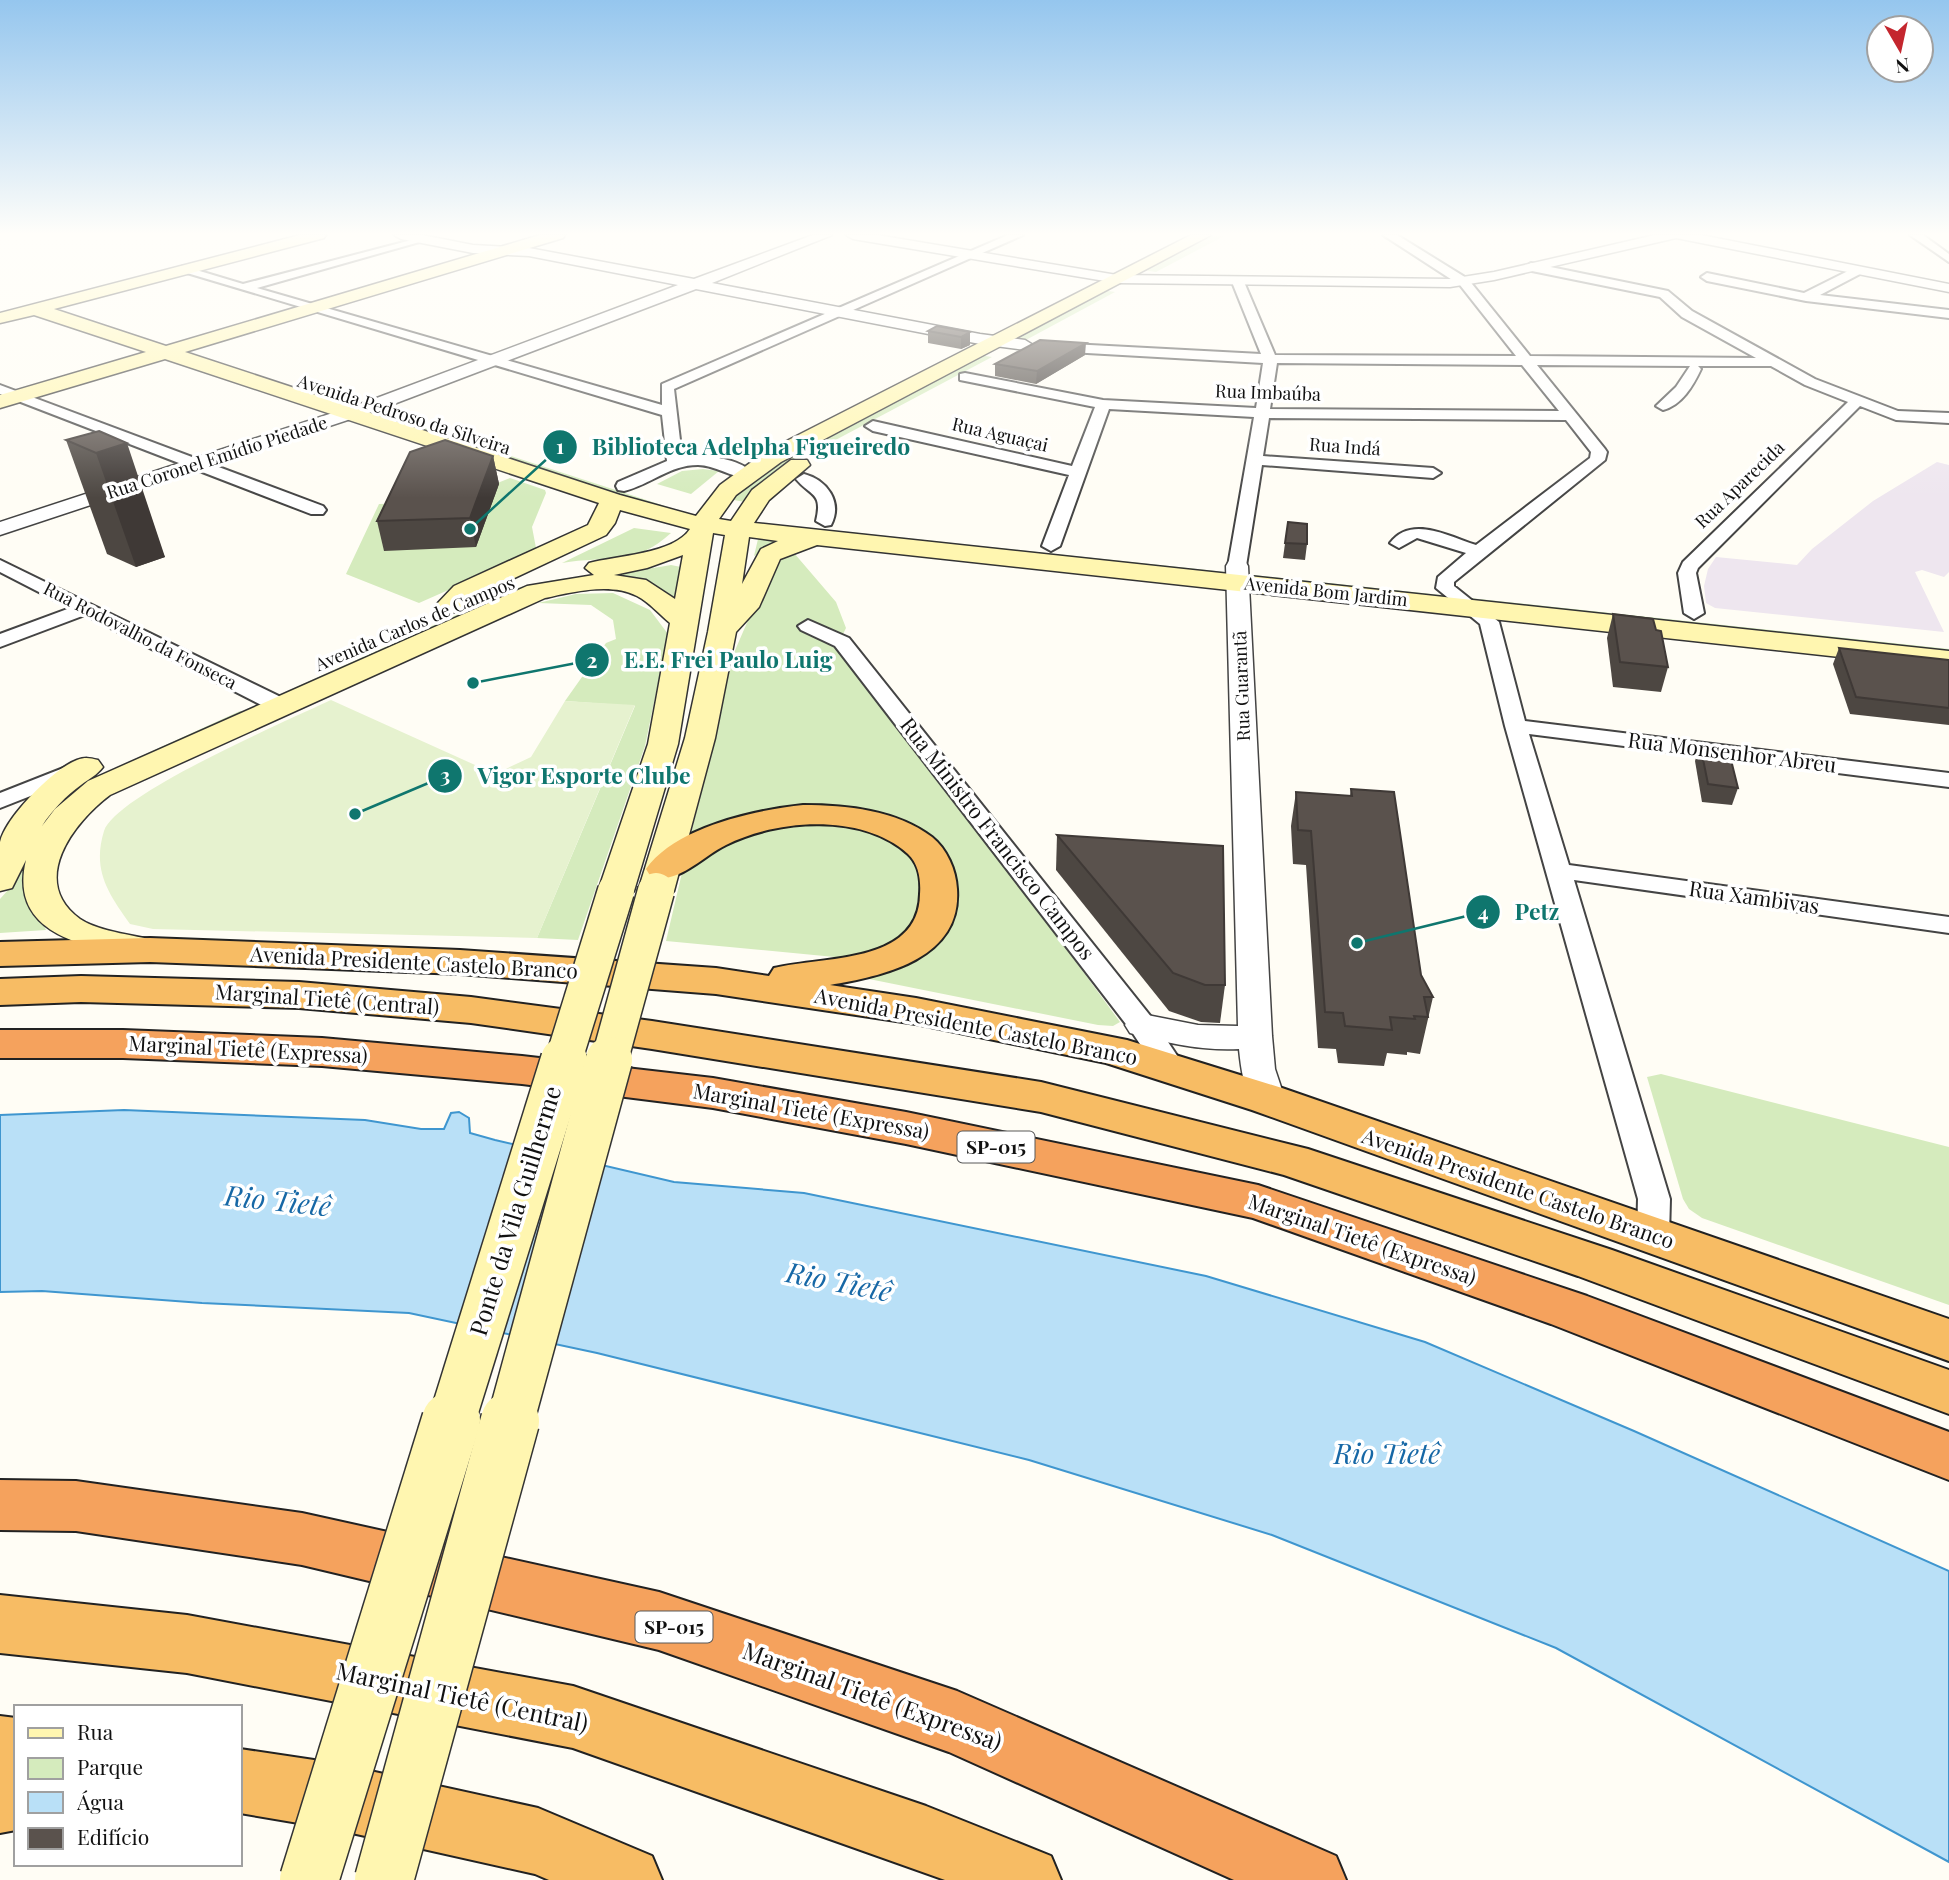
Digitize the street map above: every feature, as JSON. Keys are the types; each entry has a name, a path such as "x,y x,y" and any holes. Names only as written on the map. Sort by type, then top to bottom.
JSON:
{"highway":[{"path":"645,884 699,845 734,828 762,821 804,816 834,815 893,829 920,846 933,863 939,880 939,909 932,926 922,938 902,951 848,969 812,975 716,981"},
{"name":"Avenida Presidente Castelo Branco","path":"0,954 150,950 460,962 716,981 916,1011 1112,1050 1267,1099 1949,1340"},
{"name":"Marginal Tietê (Central)","path":"0,992 81,989 299,995 471,1010 652,1035"},
{"path":"652,1035 747,1027 962,1058 1343,1145 1428,1158"},
{"path":"652,1035 1041,1097 1292,1161 1595,1263 1949,1392"},
{"name":"Marginal Tietê (Expressa)","path":"0,1044 123,1044 322,1052 522,1070 713,1093 906,1128 1258,1202 1569,1310 1949,1456"},
{"name":"Marginal Tietê (Expressa)","path":"0,1505 76,1506 302,1539 659,1621 957,1723 1312,1880"},
{"name":"Marginal Tietê (Central)","path":"0,1623 187,1644 573,1717 926,1839 1027,1880"},
{"path":"242,1781 334,1796 538,1841 628,1880"},
{"path":"926,1839 990,1880"}],"main road":[{"name":"Avenida Pedroso da Silveira","path":"76,323 349,414 618,493"},
{"name":"Avenida Pedroso da Silveira","path":"118,323 372,406 705,524"},
{"path":"6,396 266,323"},
{"name":"Avenida Carlos de Campos","path":"150,950 77,932 49,910 40,888 48,844 66,814 99,788 447,607 536,575 630,565 659,558 705,524 726,489 746,474 773,457 1032,323"},
{"name":"Avenida Carlos de Campos","path":"742,521 760,495 780,477 1067,323"},
{"path":"447,607 463,592 597,530 618,493"},
{"name":"Avenida Bom Jardim","path":"705,524 742,521 1238,574 1445,587 1949,641"},
{"name":"Ponte da Vila Guilherme","path":"309,1880 645,884 701,738 742,521"},
{"name":"Ponte da Vila Guilherme","path":"384,1880 645,884 663,744 705,524"},
{"path":"722,632 746,607 770,554 821,529"},
{"name":"Avenida Bom Jardim","path":"821,529 1051,545 1473,609 1949,660"},
{"name":"Avenida Carlos de Campos","path":"0,881 8,842 44,800 71,776 92,764 267,699 515,600 547,589 599,583 640,587 686,622"}],"street":[{"path":"366,323 670,412"},
{"name":"Rua Coronel Emídio Piedade","path":"0,529 349,414 594,323"},
{"path":"632,401 815,323"},
{"path":"895,323 995,342 1025,345 1270,359 1771,362"},
{"path":"1255,323 1270,359"},
{"path":"1497,323 1594,442 1599,452 1597,460 1450,573 1445,587 1489,622 1516,726 1654,1199 1653,1236"},
{"path":"1702,323 1792,374 1856,402 1896,415 1949,418"},
{"name":"Rua Guarantã","path":"1267,1099 1258,1069 1255,1036 1238,574 1270,359"},
{"path":"1672,362 1717,373 1792,374"},
{"path":"1663,406 1685,388 1694,369"},
{"name":"Rua Imbaúba","path":"965,377 1102,404 1262,414 1572,416"},
{"path":"667,387 675,462"},
{"path":"6,396 317,510"},
{"name":"Rua Aparecida","path":"1694,614 1687,573 1689,566 1856,402"},
{"path":"1051,545 1102,404"},
{"name":"Rua Aguaçai","path":"873,426 1077,472"},
{"name":"Rua Indá","path":"1254,460 1433,473"},
{"path":"618,493 675,462 714,461 746,474"},
{"path":"804,480 826,495 829,503 821,529"},
{"path":"1399,543 1409,534 1418,533 1479,551"},
{"name":"Rua Rodovalho da Fonseca","path":"0,565 267,699"},
{"path":"0,641 87,608"},
{"name":"Rua Ministro Francisco Campos","path":"808,626 842,642 1142,1025 1171,1069"},
{"name":"Rua Monsenhor Abreu","path":"1516,726 1949,780"},
{"name":"Avenida Carlos de Campos","path":"0,801 66,772 92,764"},
{"name":"Rua Xambivas","path":"1560,871 1949,925"},
{"path":"1142,1025 1215,1040 1255,1036"}],"shaded area":[{"path":"1937,462 1949,465 1949,572 1944,577 1922,570 1915,572 1944,632 1715,608 1706,603 1704,586 1708,569 1716,557 1797,565 1812,549 1873,501"}],"green space":[{"path":"1042,323 1058,323 1024,341 1011,339"},
{"path":"979,355 992,357 794,462 745,502 728,499 758,472"},
{"path":"379,413 674,510 669,512 372,414"},
{"path":"682,471 719,471 691,494 657,484"},
{"path":"510,478 545,490 546,493 532,527 536,548 530,554 419,603 346,574 379,504 450,502"},
{"path":"790,527 1949,649 1949,654"},
{"path":"634,528 671,533 658,544 632,555 562,563"},
{"path":"758,539 817,543 794,553 836,602 846,628 840,640 1120,1022 1113,1026 1098,1025 859,977 845,958 666,941 733,655 782,542 754,556"},
{"path":"671,565 681,567 675,605 600,577 289,694 285,692 514,589 553,580"},
{"path":"613,593 650,610 668,634 645,746 578,940 537,938 635,706 565,701 606,643 616,639 613,620 591,605 538,603 576,594"},
{"path":"331,700 495,774 531,757 565,701 635,705 537,938 153,929 130,924 109,891 101,869 104,831 116,816 171,778"},
{"path":"240,711 247,712 69,802 37,910 46,930 0,933 0,899 17,880 33,829 80,784"},
{"path":"1661,1074 1949,1147 1949,1305 1702,1218 1689,1209 1683,1199 1647,1077"}],"water":[{"name":"Rio Tietê","path":"124,1110 365,1120 421,1129 444,1129 451,1113 459,1112 469,1118 470,1133 495,1140 674,1182 804,1193 1206,1276 1425,1342 1634,1431 1949,1571 1949,1862 1556,1648 1272,1535 1029,1460 597,1353 409,1313 202,1303 42,1291 0,1292 0,1115"}],"building":[{"path":"937,326 970,332 961,337 928,331"},
{"path":"1040,340 1086,343 1037,371 995,364"},
{"path":"99,431 127,443 96,453 66,440"},
{"path":"445,440 493,456 470,518 377,521 410,452"},
{"path":"1288,522 1307,524 1307,544 1285,543"},
{"path":"1613,614 1653,619 1656,630 1661,631 1668,667 1620,662"},
{"path":"1839,648 1949,660 1949,708 1856,697"},
{"path":"1700,744 1728,748 1738,788 1708,784"},
{"path":"1351,789 1394,792 1421,975 1433,997 1424,997 1428,1017 1390,1017 1392,1030 1345,1026 1343,1013 1325,1012 1311,831 1298,830 1296,792 1352,796"},
{"path":"1057,835 1223,846 1225,985 1205,985 1173,973"}],"place":[{"name":"Biblioteca Adelpha Figueiredo","path":"470,529"},
{"name":"E.E. Frei Paulo Luig","path":"473,683"},
{"name":"Vigor Esporte Clube","path":"355,814"},
{"name":"Petz","path":"1357,943"}]}
